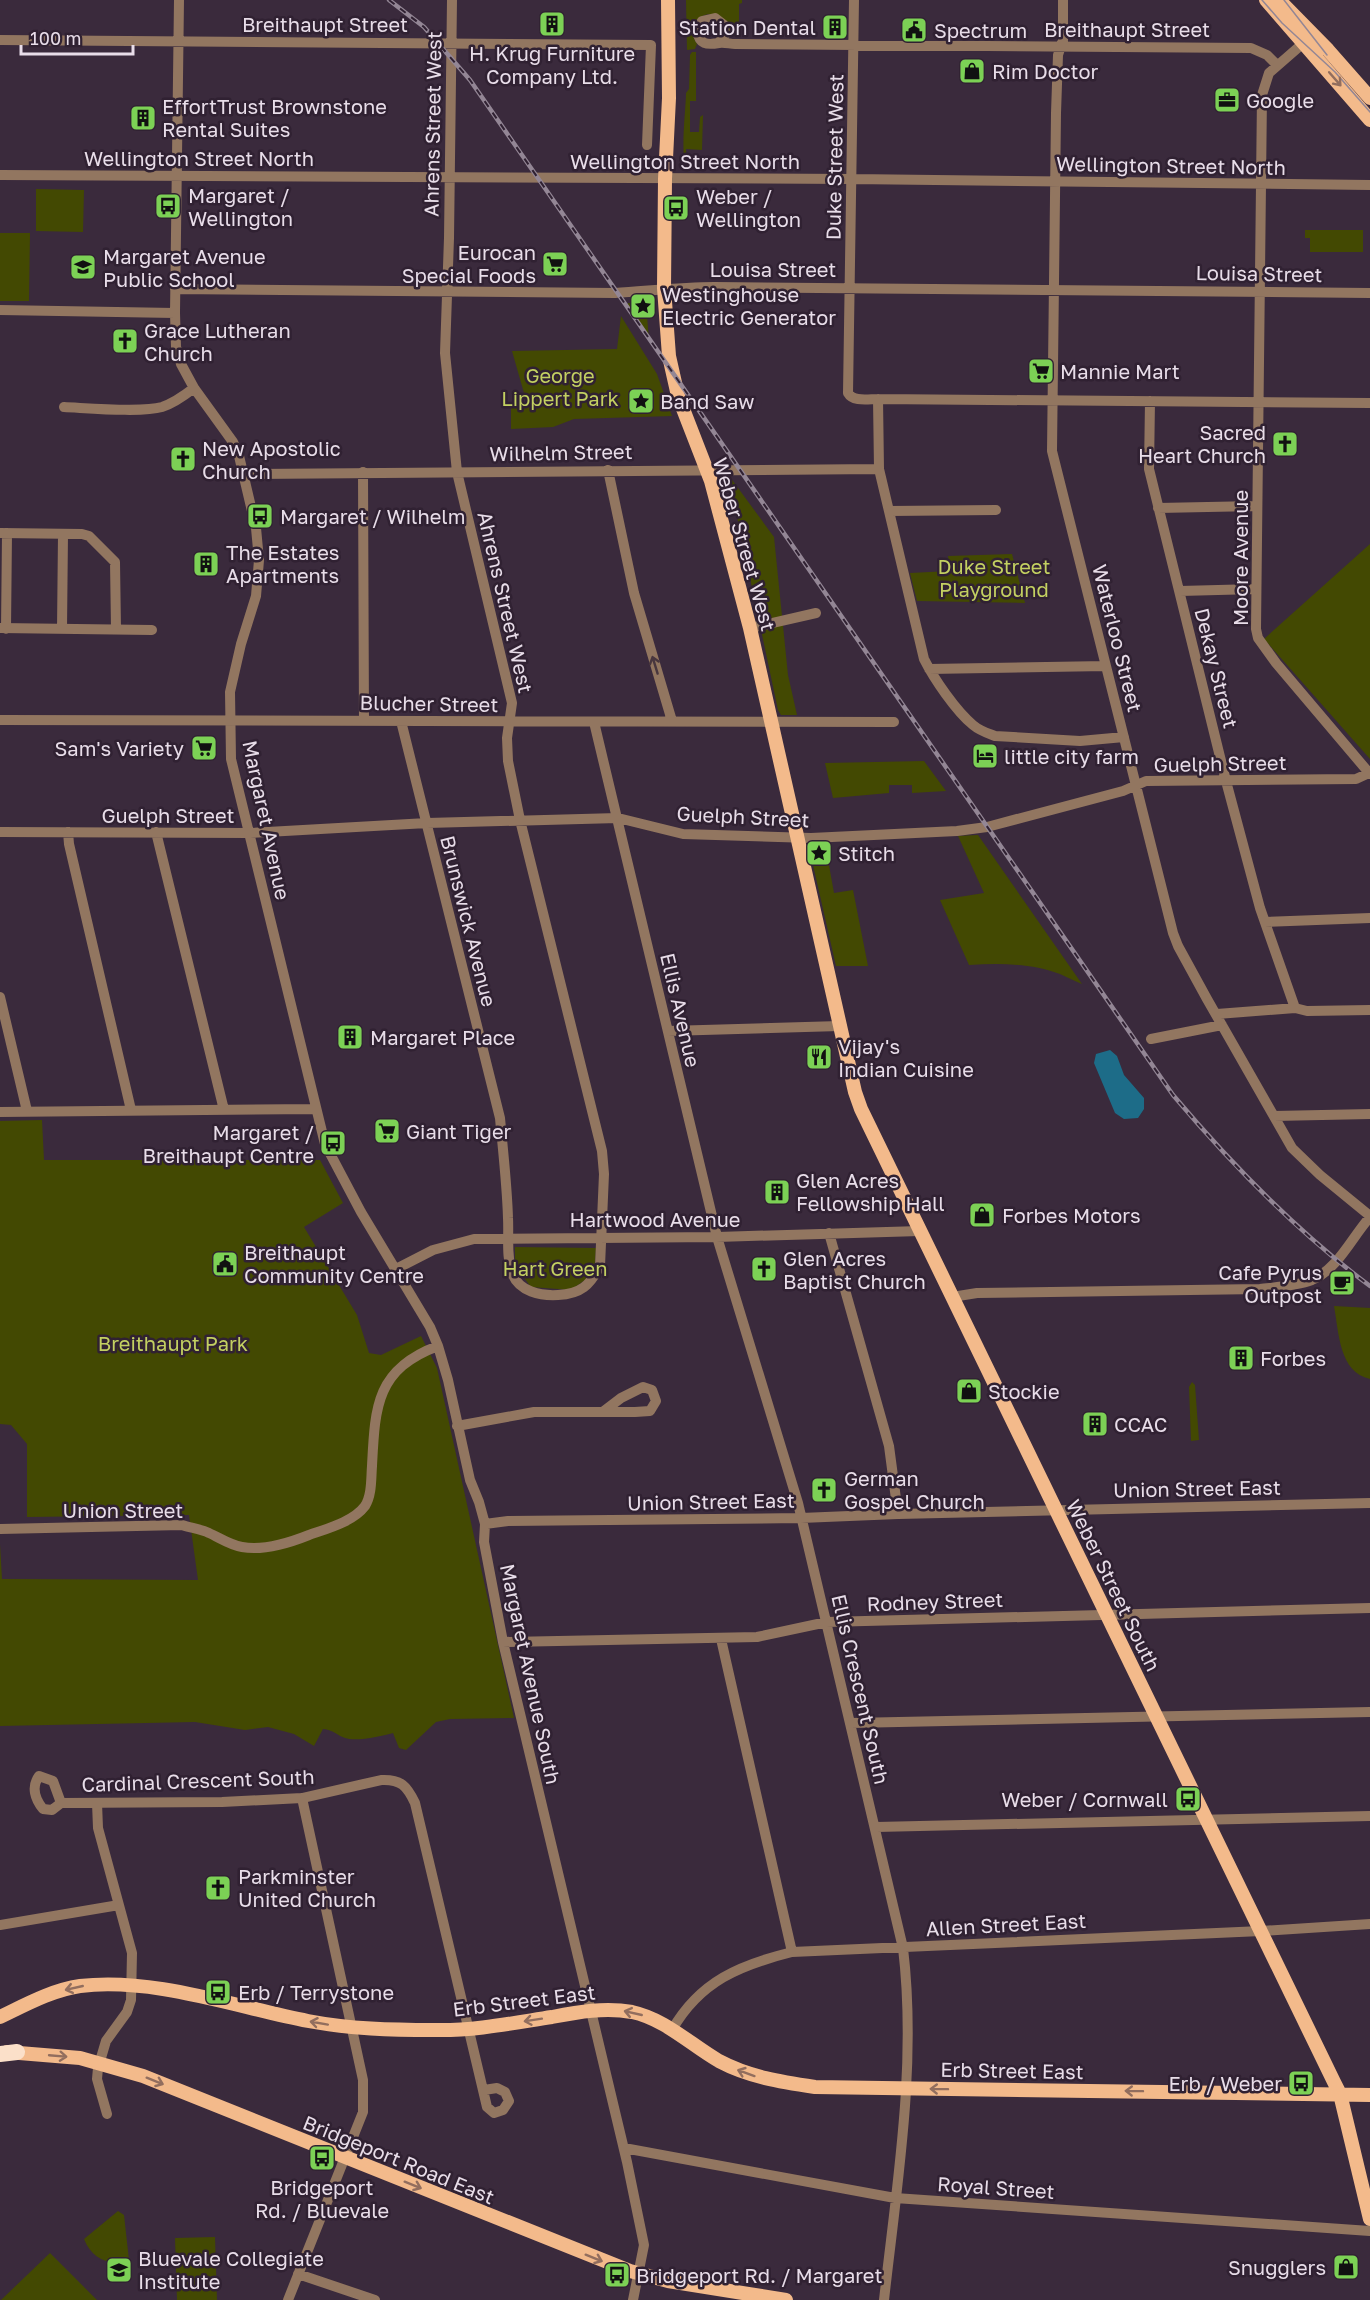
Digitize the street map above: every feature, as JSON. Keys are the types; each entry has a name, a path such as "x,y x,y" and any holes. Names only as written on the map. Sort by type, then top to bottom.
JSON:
{"main road":[{"name":"Weber Street West","path":"668,0 669,98 663,288 669,356 683,408 716,496 750,628 855,1092"},
{"path":"1266,0 1308,39 1328,50 1370,98"},
{"path":"1279,0 1370,120"},
{"name":"Weber Street South","path":"855,1092 861,1109 1055,1510 1208,1819 1340,2094 1370,2219"},
{"name":"Erb Street East","path":"0,2017 43,1997 77,1986 132,1986 352,2028 468,2029 591,2010 617,2010 635,2012 648,2017 717,2060 756,2076 815,2087 1370,2095"},
{"name":"Bridgeport Road East","path":"6,2053 80,2058 143,2076 639,2274 668,2281 786,2300"}],"street":[{"name":"Margaret Avenue","path":"179,0 176,347 181,364 194,388 233,442 256,528 260,560 256,596 230,692 231,759 324,1144 430,1327 438,1346"},
{"name":"Ahrens Street West","path":"452,0 450,178 444,353 458,472 512,703 507,738 508,761 520,820 602,1150 603,1238"},
{"name":"Duke Street West","path":"854,0 848,393 854,399 1150,400 1370,404"},
{"name":"Waterloo Street","path":"1063,0 1063,40 1060,46 1056,113 1052,451 1135,784 1175,940 1274,1116 1300,1157 1370,1217"},
{"name":"Moore Avenue","path":"1308,39 1277,64 1265,81 1262,95 1256,629 1265,649 1370,773"},
{"name":"Breithaupt Street","path":"0,40 651,45 647,145"},
{"name":"Breithaupt Street","path":"719,42 1251,48 1268,56 1277,64"},
{"name":"Wellington Street North","path":"0,175 852,179 1370,185"},
{"name":"Louisa Street","path":"176,289 615,292 663,288 851,287 1370,293"},
{"path":"0,310 175,313"},
{"path":"64,407 162,407 194,388"},
{"path":"878,399 879,469 924,659 929,669 972,725 982,732 995,736 1080,741 1124,737"},
{"name":"Dekay Street","path":"1150,400 1149,469 1158,508 1226,781 1265,922 1294,1008"},
{"name":"Wilhelm Street","path":"243,474 879,469"},
{"path":"608,470 634,593 672,721"},
{"path":"363,472 364,720"},
{"path":"1158,508 1257,506"},
{"path":"890,511 996,510"},
{"path":"116,629 115,562 89,536 4,533 3,628 153,630"},
{"path":"62,629 63,534"},
{"path":"1180,591 1256,589"},
{"path":"750,628 816,613"},
{"path":"929,669 1106,666"},
{"name":"Blucher Street","path":"0,720 894,722"},
{"name":"Brunswick Avenue","path":"401,721 500,1118 512,1274 531,1292 550,1296 573,1294 594,1278 600,1266 603,1238"},
{"name":"Ellis Avenue","path":"594,722 717,1237 737,1306"},
{"name":"Guelph Street","path":"0,832 250,833 427,823 618,818 649,824 674,833 796,838 957,831 987,827 1123,791 1146,781 1356,778 1370,773"},
{"path":"68,832 131,1110"},
{"path":"156,832 224,1110"},
{"path":"1265,922 1370,918"},
{"path":"0,997 27,1111"},
{"path":"1217,1014 1294,1008 1307,1011 1370,1010"},
{"path":"1151,1039 1222,1025"},
{"path":"668,1031 840,1026"},
{"path":"0,1112 316,1109"},
{"path":"1274,1116 1370,1114"},
{"path":"952,1297 977,1293 1260,1289 1294,1285 1326,1272 1370,1217"},
{"name":"Hartwood Avenue","path":"396,1269 443,1247 474,1239 717,1237 920,1231"},
{"path":"829,1233 888,1446 898,1514"},
{"name":"Ellis Crescent South","path":"737,1306 759,1372 801,1518 903,1947 908,2089 884,2300"},
{"name":"Margaret Avenue South","path":"438,1346 470,1480 485,1524 484,1542 503,1642 624,2148 644,2245 633,2300"},
{"name":"Union Street","path":"0,1529 182,1526 207,1532 229,1544 255,1549 300,1539 330,1527 350,1518 364,1507 370,1492 379,1405 391,1376 406,1361 438,1346"},
{"path":"457,1426 534,1412 604,1411"},
{"name":"Union Street East","path":"485,1524 508,1521 801,1518 1370,1503"},
{"name":"Rodney Street","path":"503,1642 758,1637 827,1622 1370,1608"},
{"path":"721,1639 792,1952"},
{"path":"851,1723 1370,1712"},
{"name":"Cardinal Crescent South","path":"61,1803 302,1798 393,1779 407,1786 415,1803 468,2029"},
{"path":"288,2300 363,2112 363,2080 302,1798"},
{"path":"97,1803 98,1828 132,1953 132,1986 127,2012 106,2041 99,2062 97,2079 107,2114"},
{"path":"876,1827 1370,1816"},
{"path":"0,1925 119,1905"},
{"name":"Allen Street East","path":"672,2030 694,2000 717,1980 744,1965 792,1952 1370,1924"},
{"path":"468,2029 484,2090"},
{"name":"Royal Street","path":"624,2148 895,2198 1370,2231"},
{"path":"298,2274 375,2300"}],"green space":[{"path":"686,0 742,0 739,4 739,34 733,36 712,14 706,15 694,24 693,33 697,44 695,49 687,50"},
{"path":"692,52 696,52 696,101 690,101 690,132 699,132 700,117 703,115 702,150 686,149 688,172 684,157 684,134 686,93 689,89"},
{"path":"36,189 84,190 83,232 36,231"},
{"path":"1305,230 1363,230 1363,252 1310,252 1310,238 1305,238"},
{"path":"0,233 30,233 29,301 0,301"},
{"path":"628,303 646,305 649,339 627,306"},
{"name":"George Lippert Park","path":"621,316 657,374 672,416 574,419 553,427 511,429 511,407 528,407 512,351 617,349"},
{"path":"723,477 730,477 774,537 788,675 797,715 781,715 778,710 736,512"},
{"path":"1370,544 1370,759 1264,639"},
{"name":"Duke Street Playground","path":"1012,554 1025,603 917,601 910,573 950,571 948,556"},
{"path":"924,761 946,791 912,793 912,785 889,785 889,793 833,798 825,763"},
{"path":"978,835 1082,984 1049,970 1038,968 1003,964 969,965 940,900 984,893 958,836"},
{"path":"816,843 825,843 834,893 853,890 868,966 836,966 811,856 811,848"},
{"name":"Breithaupt Park","path":"42,1120 44,1160 320,1160 343,1203 304,1227 357,1315 369,1353 381,1355 421,1336 437,1368 514,1718 450,1719 436,1722 406,1750 399,1748 393,1733 350,1739 323,1729 314,1746 294,1734 268,1727 245,1730 195,1722 0,1726 0,1544 2,1579 198,1580 189,1515 27,1517 27,1444 11,1425 0,1424 0,1121"},
{"name":"Hart Green","path":"515,1247 596,1248 595,1262 589,1277 571,1290 531,1287 515,1266"},
{"path":"1334,1306 1370,1308 1370,1379 1360,1375 1346,1360 1339,1339"},
{"path":"1192,1382 1195,1385 1199,1440 1191,1441 1189,1387"},
{"path":"118,2211 124,2215 129,2260 114,2262 96,2256 84,2239"},
{"path":"215,2237 217,2300 177,2300 175,2238"},
{"path":"50,2253 97,2300 1,2300"}],"water":[{"path":"1110,1050 1117,1056 1124,1075 1144,1098 1144,1109 1138,1118 1124,1119 1115,1113 1094,1063 1096,1054"}],"tram line":[{"path":"1262,0 1282,23 1335,72 1370,112"},
{"path":"1284,0 1327,55"}],"railway":[{"path":"389,0 424,27 470,80 1173,1095 1266,1196 1316,1243 1370,1286"}],"place":[{"name":"H. Krug Furniture Company Ltd.","path":"552,24"},
{"name":"Station Dental","path":"835,27"},
{"name":"Spectrum","path":"914,30"},
{"name":"Rim Doctor","path":"972,71"},
{"name":"Google","path":"1227,100"},
{"name":"EffortTrust Brownstone Rental Suites","path":"143,118"},
{"name":"Margaret / Wellington","path":"168,206"},
{"name":"Weber / Wellington","path":"676,208"},
{"name":"Eurocan Special Foods","path":"555,264"},
{"name":"Margaret Avenue Public School","path":"83,267"},
{"name":"Westinghouse Electric Generator","path":"643,306"},
{"name":"Grace Lutheran Church","path":"125,341"},
{"name":"Mannie Mart","path":"1041,371"},
{"name":"Band Saw","path":"641,401"},
{"name":"Sacred Heart Church","path":"1285,444"},
{"name":"New Apostolic Church","path":"183,459"},
{"name":"Margaret / Wilhelm","path":"260,516"},
{"name":"The Estates Apartments","path":"206,564"},
{"name":"Sam's Variety","path":"204,748"},
{"name":"little city farm","path":"985,756"},
{"name":"Stitch","path":"819,853"},
{"name":"Margaret Place","path":"350,1037"},
{"name":"Vijay's Indian Cuisine","path":"819,1057"},
{"name":"Giant Tiger","path":"387,1131"},
{"name":"Margaret / Breithaupt Centre","path":"333,1143"},
{"name":"Glen Acres Fellowship Hall","path":"777,1192"},
{"name":"Forbes Motors","path":"982,1215"},
{"name":"Breithaupt Community Centre","path":"225,1264"},
{"name":"Glen Acres Baptist Church","path":"764,1269"},
{"name":"Cafe Pyrus Outpost","path":"1342,1283"},
{"name":"Forbes","path":"1241,1358"},
{"name":"Stockie","path":"969,1391"},
{"name":"CCAC","path":"1095,1424"},
{"name":"German Gospel Church","path":"824,1490"},
{"name":"Weber / Cornwall","path":"1188,1799"},
{"name":"Parkminster United Church","path":"218,1888"},
{"name":"Erb / Terrystone","path":"218,1992"},
{"name":"Erb / Weber","path":"1301,2083"},
{"name":"Bridgeport Rd. / Bluevale","path":"322,2158"},
{"name":"Snugglers","path":"1346,2267"},
{"name":"Bluevale Collegiate Institute","path":"119,2270"},
{"name":"Bridgeport Rd. / Margaret","path":"617,2275"}]}
